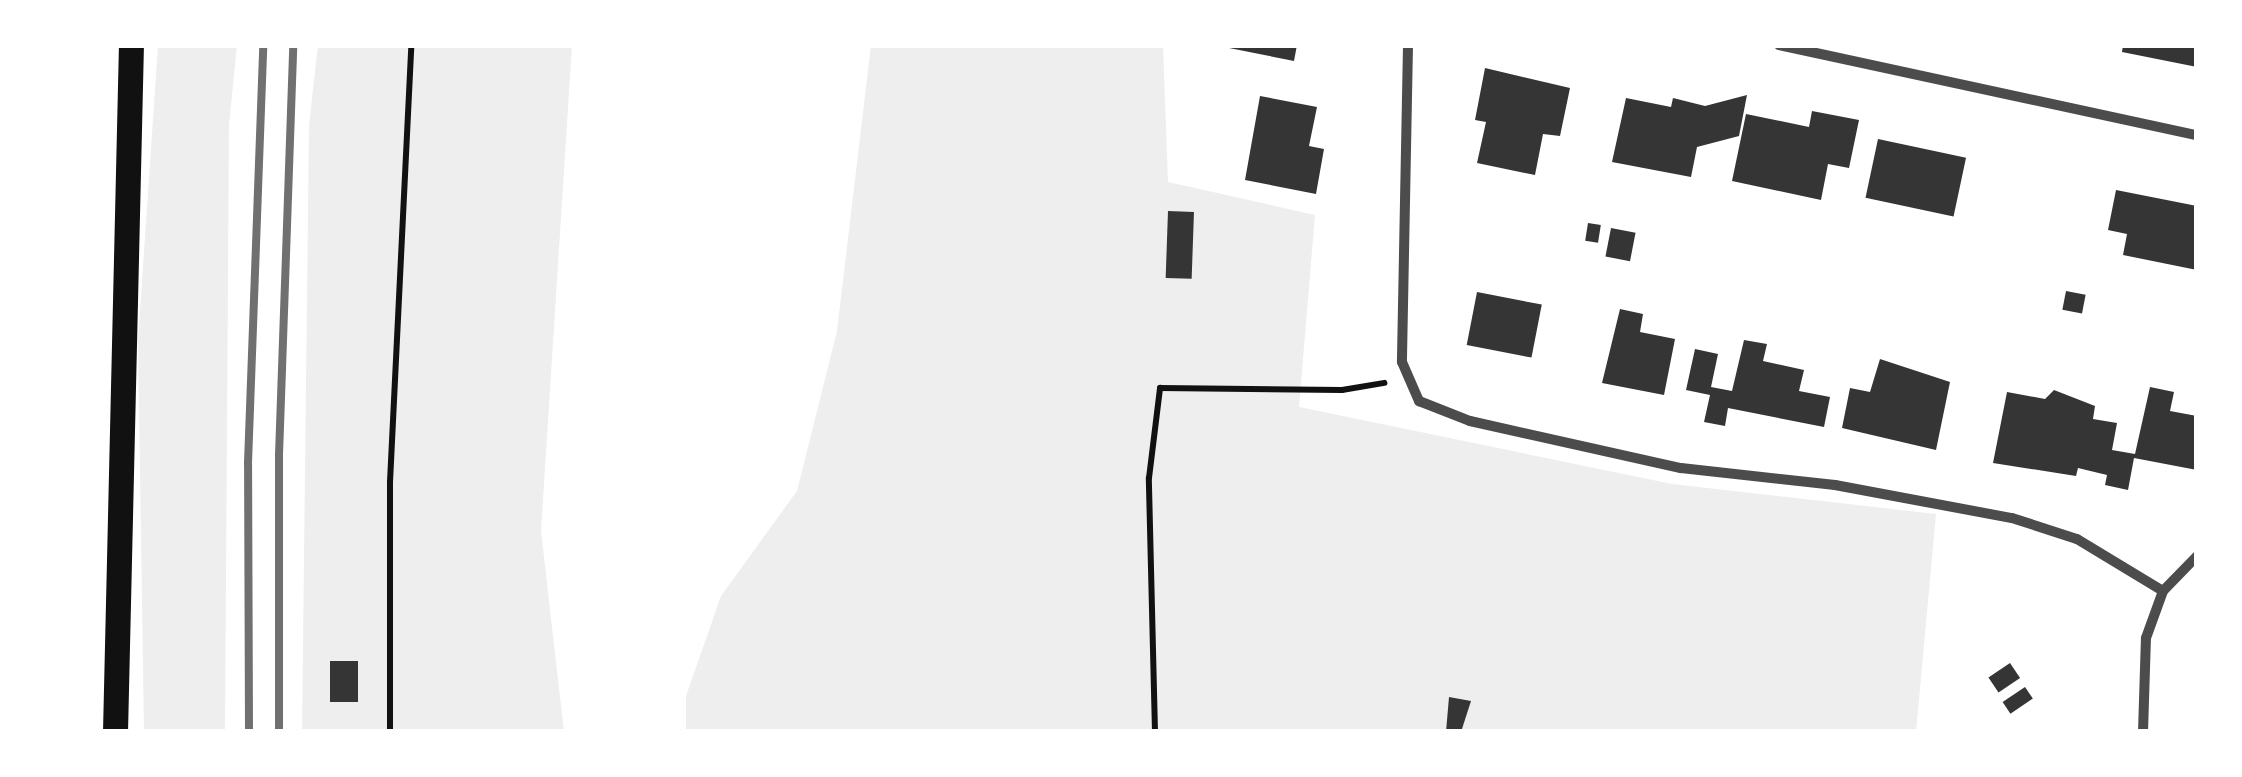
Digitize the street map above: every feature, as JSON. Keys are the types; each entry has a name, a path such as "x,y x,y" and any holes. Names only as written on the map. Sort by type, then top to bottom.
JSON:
{"main road":[{"path":"115,732 131,45"}],"street":[{"path":"1408,45 1402,362 1419,401 1470,421 1681,468 1835,485 2012,518 2078,539 2163,591"},
{"path":"1779,45 2197,134"},
{"path":"2144,732 2146,638 2163,591 2197,556"}],"path":[{"path":"390,732 390,482 411,45"},
{"path":"1155,732 1149,478 1160,388 1342,390 1409,379"}],"shaded area":[{"path":"158,45 237,45 229,125 225,732 144,732 138,341"},
{"path":"318,45 572,45 541,531 564,732 302,732 309,125"},
{"path":"871,45 1163,45 1168,182 1315,215 1299,407 1672,484 1936,514 1916,732 686,732 686,696 721,596 797,491 837,331"}],"building":[{"path":"1214,45 1297,45 1294,61"},
{"path":"2123,45 2197,45 2197,67 2122,52"},
{"path":"1485,68 1570,88 1560,136 1543,134 1535,175 1477,163 1486,122 1475,120"},
{"path":"1747,95 1739,136 1697,147 1691,177 1612,162 1626,98 1671,107 1673,98 1705,106"},
{"path":"1260,96 1317,107 1309,146 1324,149 1316,194 1245,180"},
{"path":"1812,111 1859,120 1849,168 1828,164 1821,200 1732,181 1746,114 1809,127"},
{"path":"1878,139 1966,158 1954,216 1866,198"},
{"path":"2116,190 2197,206 2197,270 2123,255 2127,234 2108,230"},
{"path":"1168,211 1194,212 1192,279 1166,278"},
{"path":"1588,223 1601,225 1598,243 1585,241"},
{"path":"1611,228 1636,233 1630,261 1605,256"},
{"path":"2066,291 2086,295 2082,313 2062,310"},
{"path":"1477,292 1542,305 1531,358 1467,345"},
{"path":"1620,309 1643,314 1640,332 1675,339 1664,395 1602,383"},
{"path":"1744,340 1767,344 1763,361 1804,370 1799,391 1830,397 1824,427 1728,408 1725,426 1704,422 1710,395 1686,390 1695,349 1718,354 1711,387 1732,391"},
{"path":"1880,359 1950,382 1936,450 1842,428 1850,388 1870,392"},
{"path":"2150,387 2174,392 2170,411 2197,416 2197,470 2134,458 2128,490 2105,485 2107,475 2078,468 2076,476 1993,463 2007,392 2045,399 2054,390 2095,406 2093,419 2117,423 2112,450 2135,454"},
{"path":"330,661 358,661 358,702 330,702"},
{"path":"2010,663 2020,678 1999,692 1988,678"},
{"path":"2025,687 2033,699 2010,714 2003,702"},
{"path":"1449,697 1471,701 1461,732 1446,732"}],"railway":[{"path":"249,732 248,463 263,45"},
{"path":"279,732 279,455 293,45"}]}
